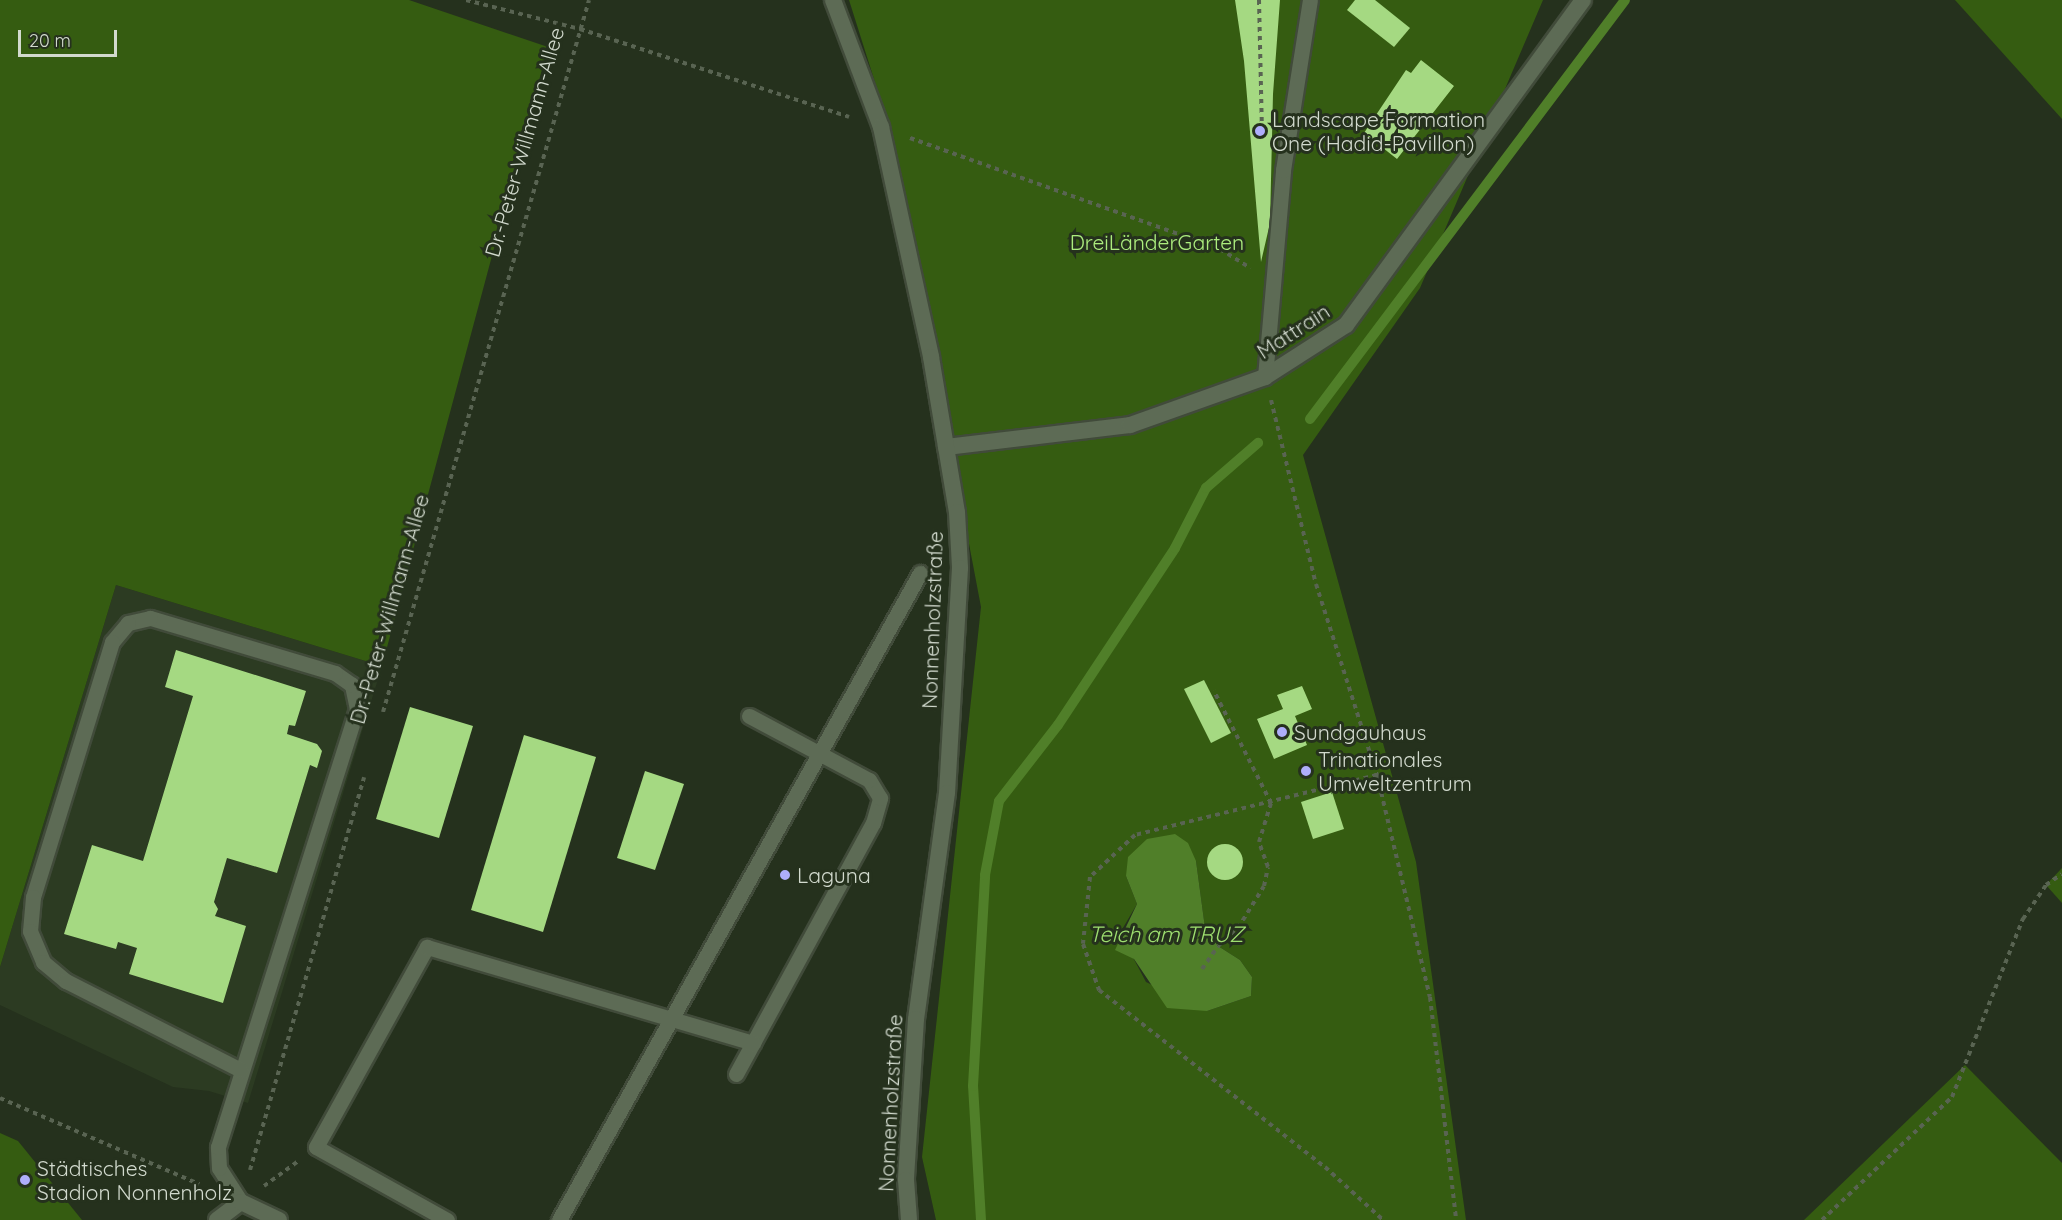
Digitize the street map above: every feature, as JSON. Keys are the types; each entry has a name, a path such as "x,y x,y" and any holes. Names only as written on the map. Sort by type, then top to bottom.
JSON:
{"street":[{"name":"Nonnenholzstraße","path":"833,0 881,127 931,357 946,447 960,568 947,793 916,1019 906,1180 909,1220"},
{"name":"Mattrain","path":"946,447 1130,425 1265,377 1346,325 1583,0"},
{"path":"217,1220 241,1202 279,1220"}],"lane":[{"path":"1265,377 1283,170 1310,0"},
{"path":"559,1220 920,573"},
{"path":"241,1202 219,1168 218,1147 357,709 352,686 335,673 150,618 128,623 112,642 33,897 30,931 43,962 66,981 242,1070"},
{"path":"736,1074 873,823 880,798 869,780 749,716"},
{"path":"447,1220 316,1147 428,947 753,1043"}],"path":[{"path":"466,0 580,29 881,127 1221,249 1273,282"},
{"name":"Dr.-Peter-Willmann-Allee","path":"382,715 589,0"},
{"path":"1259,0 1262,140"},
{"path":"1265,377 1316,584 1377,775 1430,997 1456,1220"},
{"path":"1202,969 1218,946 1238,928 1264,886 1268,867 1259,842 1271,803 1214,691"},
{"path":"241,1202 365,772"},
{"path":"1377,775 1135,835 1090,877 1083,944 1099,990 1325,1167 1383,1220"},
{"path":"1822,1220 1952,1097 2024,919 2046,885 2062,874"},
{"path":"0,1098 241,1202"},
{"path":"241,1202 316,1147"}],"shaded area":[{"path":"116,585 382,666 248,1103 209,1091 173,1087 0,1005 0,967"}],"green space":[{"path":"0,0 409,0 548,47 382,666 116,585 0,967"},
{"name":"DreiLänderGarten","path":"849,0 1543,0 1420,288 1303,455 1416,862 1466,1220 936,1220 922,1157 981,607 891,133","holes":["1196,861 1205,928 1218,946 1240,960 1252,977 1251,996 1207,1011 1146,982 1120,933 1137,904 1126,876"]},
{"path":"1955,0 2062,0 2062,119"},
{"path":"2062,868 2062,903 2046,885"},
{"path":"1965,1065 2062,1163 2062,1220 1804,1220"},
{"name":"Städtisches Stadion Nonnenholz","path":"0,1133 18,1141 82,1220 0,1220"}],"water":[{"name":"Teich am TRUZ","path":"1175,834 1188,843 1196,861 1205,928 1218,946 1240,960 1252,977 1251,996 1207,1011 1167,1008 1134,959 1115,950 1137,904 1126,876 1128,857 1147,839"}],"building":[{"name":"Landscape Formation One (Hadid-Pavillon)","path":"1235,0 1280,0 1273,94 1270,223 1261,262 1244,61"},
{"path":"1355,0 1375,0 1410,28 1394,47 1347,10"},
{"path":"1421,60 1454,86 1397,159 1364,133 1406,70 1411,73"},
{"path":"176,650 306,691 295,726 289,725 287,734 317,744 322,751 317,768 310,765 277,873 227,858 214,902 218,909 215,916 246,926 223,1003 129,974 137,948 118,942 116,949 64,934 92,845 143,861 193,696 165,687"},
{"path":"1204,680 1231,733 1211,743 1184,689"},
{"name":"Sundgauhaus","path":"1302,686 1312,709 1295,716 1307,745 1274,759 1257,719 1283,709 1277,695"},
{"path":"410,707 473,726 439,838 376,819"},
{"path":"524,735 596,757 543,932 471,910"},
{"path":"645,771 684,784 655,870 617,858"},
{"path":"1332,792 1344,829 1313,839 1301,802"},
{"path":"1225,844 1238,849 1243,862 1238,875 1225,880 1212,875 1207,862 1212,849"}],"waterway":[{"path":"1310,419 1625,0"},
{"path":"981,1220 973,1086 985,875 999,801 1058,725 1175,548 1206,488 1258,443"}],"place":[{"name":"Landscape Formation One (Hadid-Pavillon)","path":"1260,131"},
{"name":"Sundgauhaus","path":"1282,732"},
{"name":"Trinationales Umweltzentrum","path":"1306,771"},
{"name":"Laguna","path":"785,875"},
{"name":"Städtisches Stadion Nonnenholz","path":"25,1180"}]}
